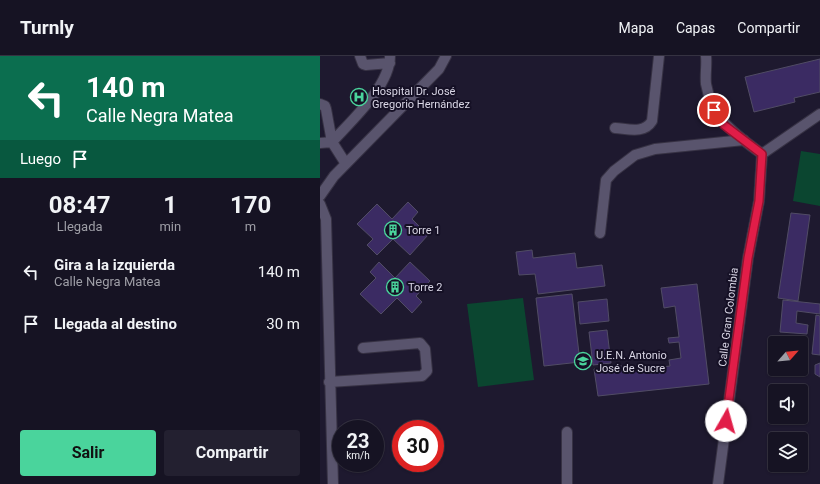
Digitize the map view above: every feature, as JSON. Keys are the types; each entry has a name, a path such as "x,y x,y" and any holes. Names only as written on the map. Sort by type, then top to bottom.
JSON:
{"street":[{"path":"360,56 363,64 366,65 390,60"},
{"path":"320,196 326,186 346,164 439,69 446,56"},
{"path":"615,128 642,130 648,127 652,121 659,56"},
{"path":"706,56 706,83 714,110 724,125 762,154 820,114"},
{"path":"320,143 332,142 379,87 390,60"},
{"path":"320,104 325,106 326,109 332,142 346,164"},
{"path":"600,233 606,180 614,171 635,155 655,149 744,140"},
{"name":"Calle Gran Colombia","path":"718,484 748,258 759,201 762,154"},
{"path":"320,204 326,219 333,484"},
{"path":"330,382 422,376 427,371 425,349 420,343 363,348"},
{"path":"567,432 567,484"}],"green space":[{"path":"801,151 820,154 820,206 793,201"},
{"path":"523,298 534,380 478,387 467,304"}],"building":[{"path":"820,59 820,92 794,98 795,102 754,112 745,77"},
{"name":"Torre 1","path":"408,202 418,212 412,219 428,235 410,255 393,239 377,255 367,245 373,239 357,224 377,204 392,219"},
{"path":"791,213 810,215 798,301 778,298"},
{"path":"532,250 533,258 575,253 577,268 602,265 605,286 538,294 535,274 519,275 516,252"},
{"name":"Torre 2","path":"379,262 395,278 410,262 430,281 416,296 422,302 412,313 397,298 381,314 360,294 376,278 370,272"},
{"path":"697,284 709,384 598,396 594,369 622,366 623,372 670,366 669,360 681,358 679,342 669,343 668,338 679,337 675,306 664,308 661,288"},
{"path":"572,294 580,362 544,366 536,298"},
{"path":"607,299 609,321 580,324 578,302"},
{"path":"783,300 820,304 820,314 797,311 796,323 808,325 807,334 780,332"},
{"path":"816,315 820,316 820,355 812,354"},
{"path":"607,330 611,363 593,365 589,332"},
{"path":"820,363 820,377 815,374 815,365"}],"place":[{"name":"Hospital Dr. José Gregorio Hernández","path":"359,97"},
{"name":"Torre 1","path":"393,230"},
{"name":"Torre 2","path":"395,287"},
{"name":"U.E.N. Antonio José de Sucre","path":"583,361"}],"route":[{"path":"714,110 724,125 762,154 762,173 759,201 748,258 726,421"}]}
